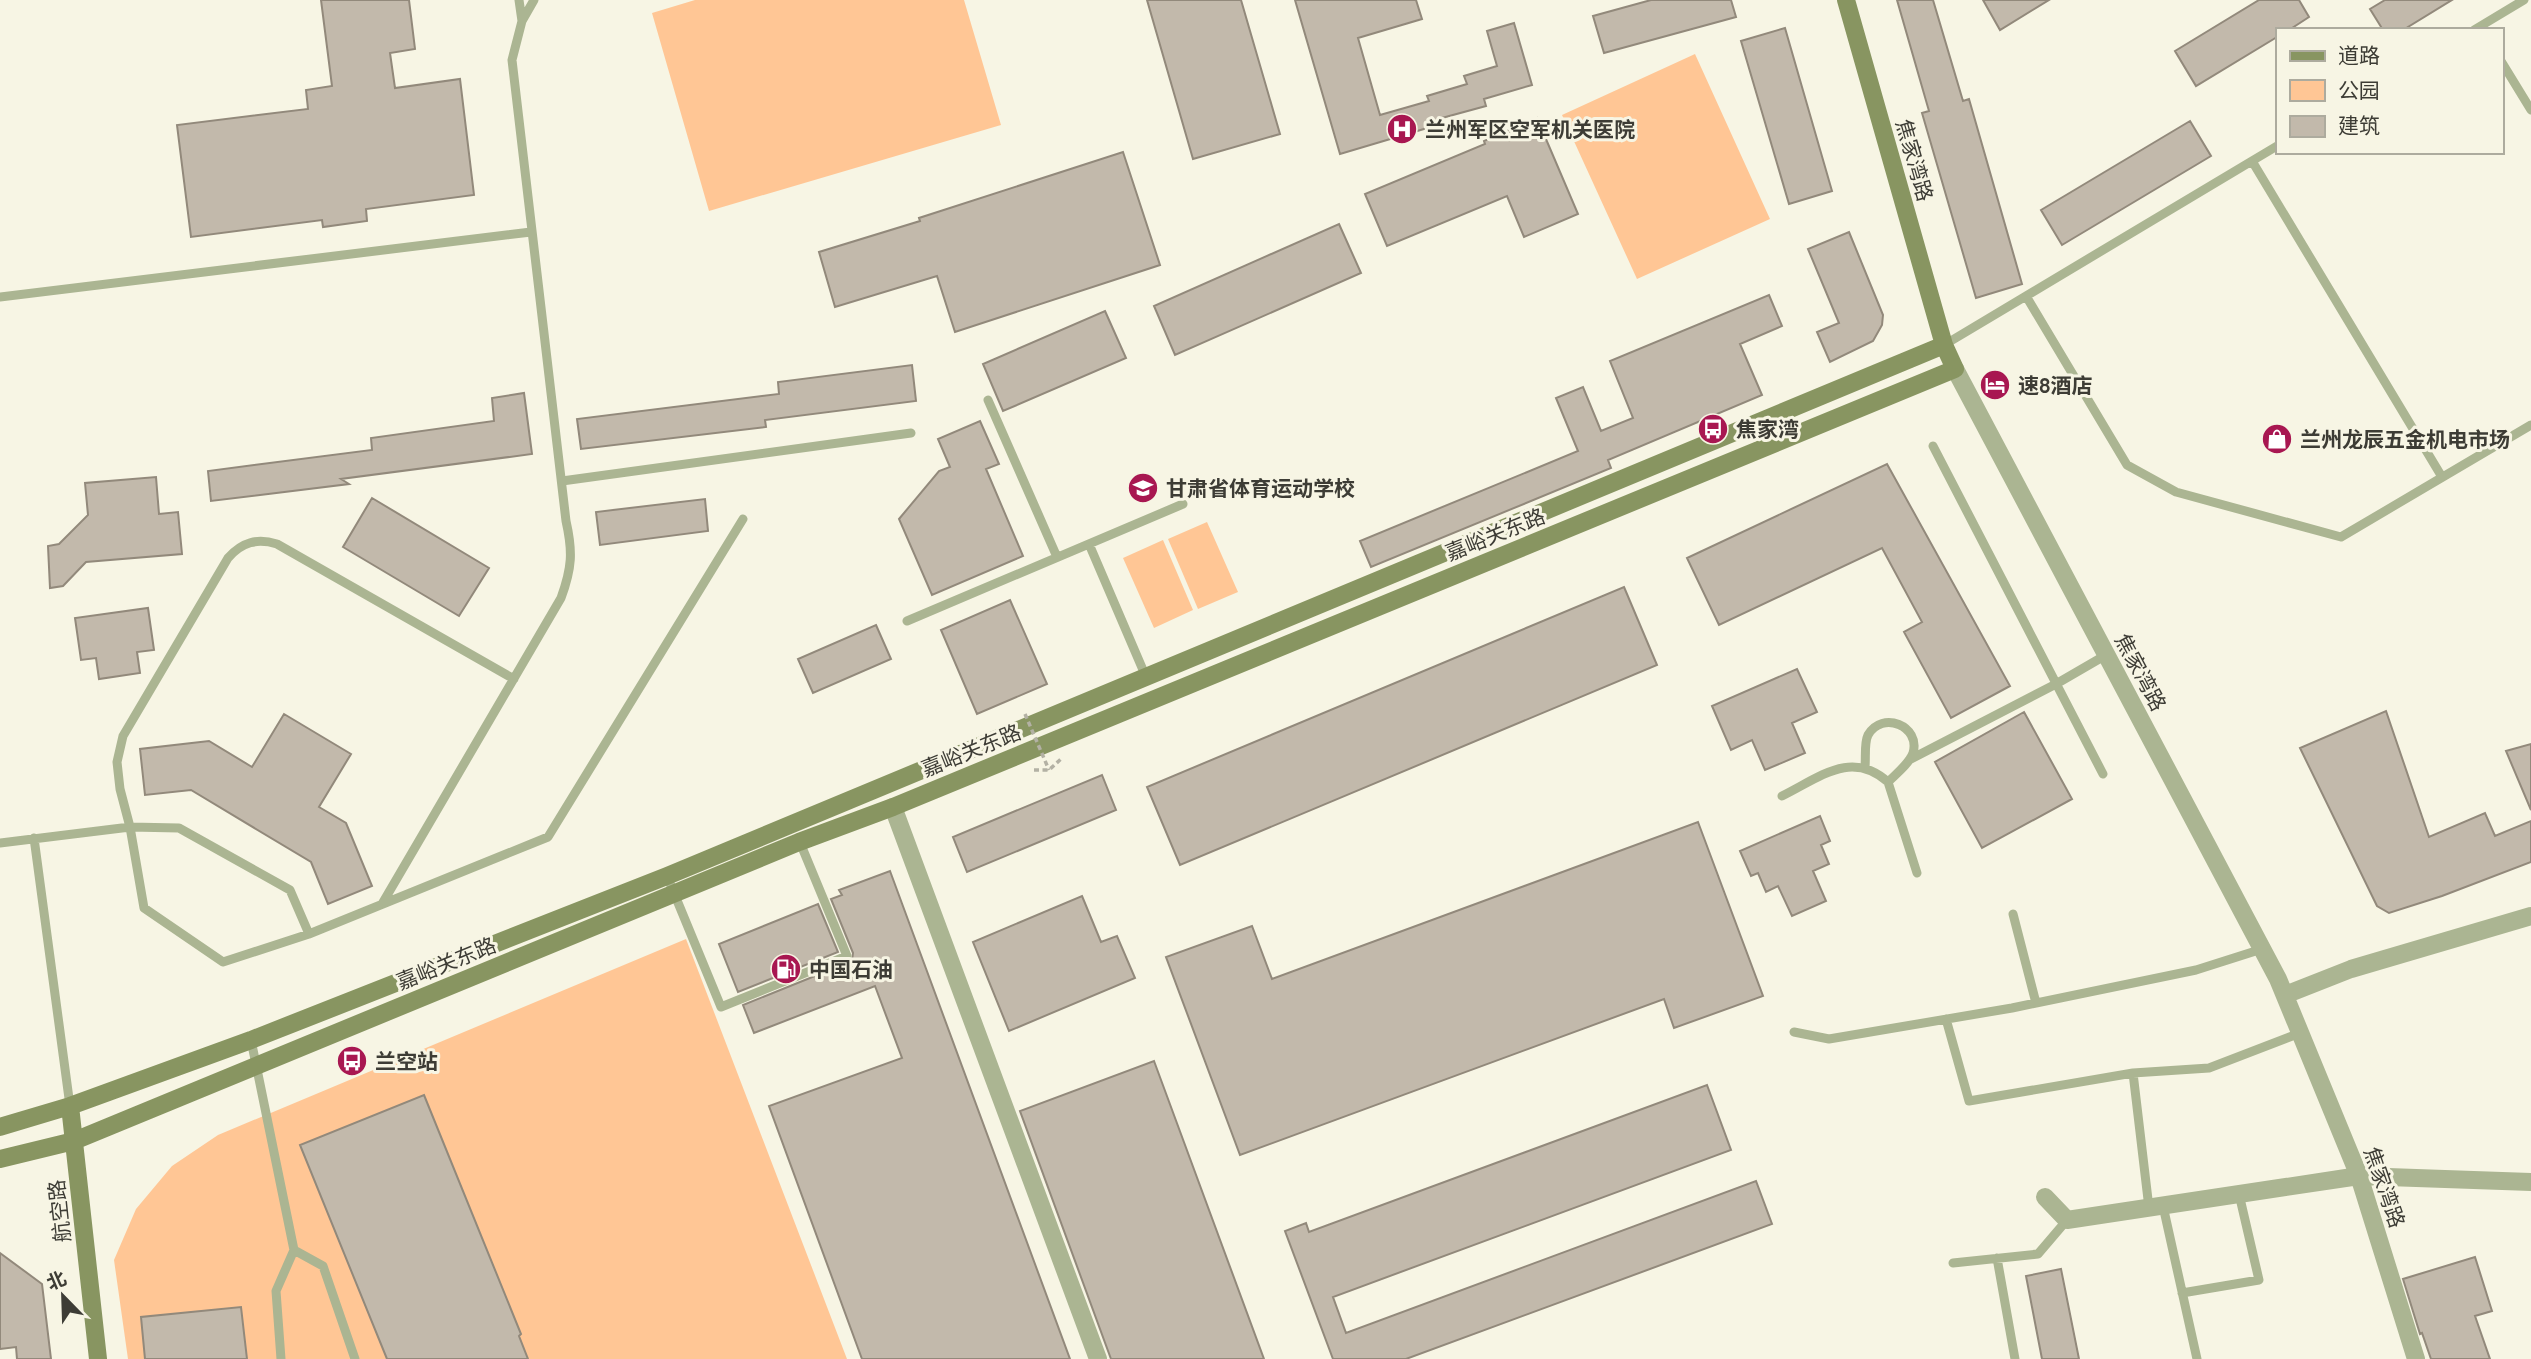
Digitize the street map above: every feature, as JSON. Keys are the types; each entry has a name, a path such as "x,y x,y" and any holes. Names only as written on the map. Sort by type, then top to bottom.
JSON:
{"main road":[{"name":"焦家湾路","path":"1846,0 1944,345 1955,369"},
{"name":"嘉峪关东路","path":"0,1127 70,1106 251,1040 667,876 1944,345"},
{"name":"嘉峪关东路","path":"0,1159 74,1141 1955,369"},
{"name":"航空路","path":"70,1106 98,1359"}],"street":[{"name":"焦家湾路","path":"1955,369 2285,995 2359,1176 2416,1359"},
{"path":"893,807 1098,1359"},
{"path":"2285,995 2351,969 2531,916"},
{"path":"2045,1197 2067,1220 2359,1176 2531,1182"}],"lane":[{"path":"519,0 522,21"},
{"path":"382,904 561,598 570,573 572,547 531,232 512,60 522,21 534,0"},
{"path":"2481,28 2524,0"},
{"path":"2503,64 2531,110"},
{"path":"1944,345 2276,147"},
{"path":"2252,161 2442,477"},
{"path":"0,297 531,232"},
{"path":"2026,296 2127,465 2176,492 2341,537 2531,425"},
{"path":"988,400 1057,557"},
{"path":"562,481 911,433"},
{"path":"1933,446 2103,774"},
{"path":"907,621 1183,504"},
{"path":"514,679 277,544 256,541 245,544 228,558 123,736 117,762 120,789 130,827 144,908 223,962 309,934 548,837 743,519"},
{"path":"1089,544 1146,677"},
{"path":"1888,782 1909,760 2106,655"},
{"path":"1865,767 1868,735 1873,729 1887,722 1902,725 1912,737 1914,745 1909,760"},
{"path":"1782,796 1837,768 1851,765 1878,773 1888,782 1917,873"},
{"path":"667,876 721,1007 847,956 792,824"},
{"path":"0,843 130,827 179,828 290,890 309,934"},
{"path":"34,838 70,1106"},
{"path":"2013,914 2036,1003"},
{"path":"1794,1032 1829,1039 1946,1019 2196,970 2262,949"},
{"path":"1946,1019 1969,1101 2133,1073 2209,1068 2300,1033"},
{"path":"251,1040 294,1250 276,1291 281,1359"},
{"path":"2133,1073 2156,1207 2182,1293 2197,1359"},
{"path":"2182,1293 2259,1280 2239,1194"},
{"path":"1953,1263 2038,1254 2067,1220"},
{"path":"294,1250 323,1266 355,1359"},
{"path":"1997,1258 2015,1359"}],"path":[{"path":"1025,714 1049,770"}],"green space":[{"path":"695,0 964,0 1001,125 709,211 652,13"},
{"path":"1695,54 1770,219 1637,279 1562,115"},
{"path":"1207,522 1238,592 1198,609 1168,539"},
{"path":"1163,540 1193,610 1154,628 1123,558"},
{"path":"686,939 847,1359 128,1359 114,1260 136,1209 172,1166 218,1135"}],"building":[{"path":"321,0 409,0 415,49 390,53 395,88 460,79 474,195 366,209 367,221 323,227 322,220 191,237 177,125 308,109 306,90 332,86"},
{"path":"1147,0 1241,0 1280,134 1193,159"},
{"path":"1295,0 1416,0 1422,19 1358,38 1380,115 1429,101 1427,96 1467,84 1464,76 1497,66 1487,31 1514,23 1532,85 1484,99 1486,106 1442,118 1444,123 1340,154"},
{"path":"1651,0 1731,0 1736,17 1604,53 1593,16"},
{"path":"1897,0 1933,0 1963,101 1969,99 2022,284 1976,298 1922,113 1929,111"},
{"path":"1983,0 2049,0 2000,30"},
{"path":"2259,0 2299,0 2309,17 2292,28 2276,28 2276,38 2196,86 2175,51"},
{"path":"2385,0 2452,0 2406,28 2382,28 2370,9"},
{"path":"1785,28 1832,191 1789,204 1741,41"},
{"path":"1537,118 1578,214 1524,237 1507,196 1387,246 1365,194 1485,144 1484,141"},
{"path":"2190,121 2211,156 2062,245 2041,210"},
{"path":"1123,152 1160,265 955,332 937,276 835,307 819,252 920,221 919,218"},
{"path":"1339,224 1361,273 1175,355 1154,306"},
{"path":"1849,232 1883,315 1882,325 1873,341 1830,362 1817,332 1839,323 1808,249"},
{"path":"1769,295 1782,326 1740,344 1762,395 1608,460 1611,468 1371,567 1360,541 1578,451 1556,398 1583,387 1601,431 1633,418 1610,361"},
{"path":"1105,311 1126,358 1003,411 983,364"},
{"path":"912,365 916,401 765,420 766,427 581,449 577,419 779,394 778,382"},
{"path":"524,393 532,454 341,479 349,484 211,501 208,471 372,450 371,438 494,421 492,398"},
{"path":"980,421 999,464 986,469 1023,556 932,595 899,519 939,471 950,467 938,439"},
{"path":"1887,464 2010,686 1951,718 1904,632 1922,622 1882,548 1719,625 1687,558"},
{"path":"156,477 159,514 178,512 182,554 86,562 63,586 50,588 48,546 59,544 88,515 85,483"},
{"path":"372,498 489,568 459,616 343,547"},
{"path":"705,499 708,531 600,545 596,512"},
{"path":"1624,587 1657,665 1180,865 1147,787"},
{"path":"1010,600 1047,684 977,714 941,630"},
{"path":"148,608 154,650 137,652 140,673 99,679 96,658 81,660 75,618"},
{"path":"876,625 891,659 813,693 798,659"},
{"path":"1797,669 1817,712 1792,723 1805,753 1765,770 1752,740 1731,750 1712,706"},
{"path":"2386,711 2429,837 2485,813 2495,836 2531,821 2531,862 2389,913 2377,906 2300,748"},
{"path":"2024,712 2072,799 1982,848 1935,762"},
{"path":"284,714 351,754 319,807 346,823 372,886 328,904 311,862 191,790 145,795 140,749 209,741 252,767"},
{"path":"2531,744 2531,810 2506,751"},
{"path":"1102,775 1116,810 967,872 953,837"},
{"path":"1820,816 1830,841 1821,845 1829,864 1813,871 1826,901 1792,916 1778,886 1766,892 1758,873 1751,876 1740,851"},
{"path":"1698,822 1763,996 1674,1028 1664,999 1240,1155 1166,957 1252,926 1272,979"},
{"path":"890,871 1070,1359 862,1359 769,1106 902,1058 875,986 754,1033 743,1005 852,961 853,953 831,899 842,895 839,890"},
{"path":"1082,896 1101,942 1117,936 1135,978 1009,1031 973,942"},
{"path":"818,904 838,952 738,992 719,944"},
{"path":"1154,1061 1264,1359 1111,1359 1020,1111"},
{"path":"1707,1085 1731,1150 1333,1297 1346,1333 1756,1181 1772,1224 1406,1359 1333,1359 1285,1231 1306,1223 1309,1232"},
{"path":"424,1095 521,1334 519,1336 528,1359 387,1359 300,1145"},
{"path":"0,1253 42,1284 51,1359 17,1359 16,1347 0,1349"},
{"path":"2475,1257 2492,1311 2475,1316 2490,1359 2431,1359 2422,1333 2420,1334 2403,1279"},
{"path":"2061,1269 2079,1359 2042,1359 2026,1276"},
{"path":"241,1307 247,1359 145,1359 141,1317"}],"place":[{"name":"兰州军区空军机关医院","path":"1402,129"},
{"name":"速8酒店","path":"1995,385"},
{"name":"焦家湾","path":"1713,429"},
{"name":"兰州龙辰五金机电市场","path":"2277,439"},
{"name":"甘肃省体育运动学校","path":"1143,488"},
{"name":"中国石油","path":"786,969"},
{"name":"兰空站","path":"352,1061"}]}
